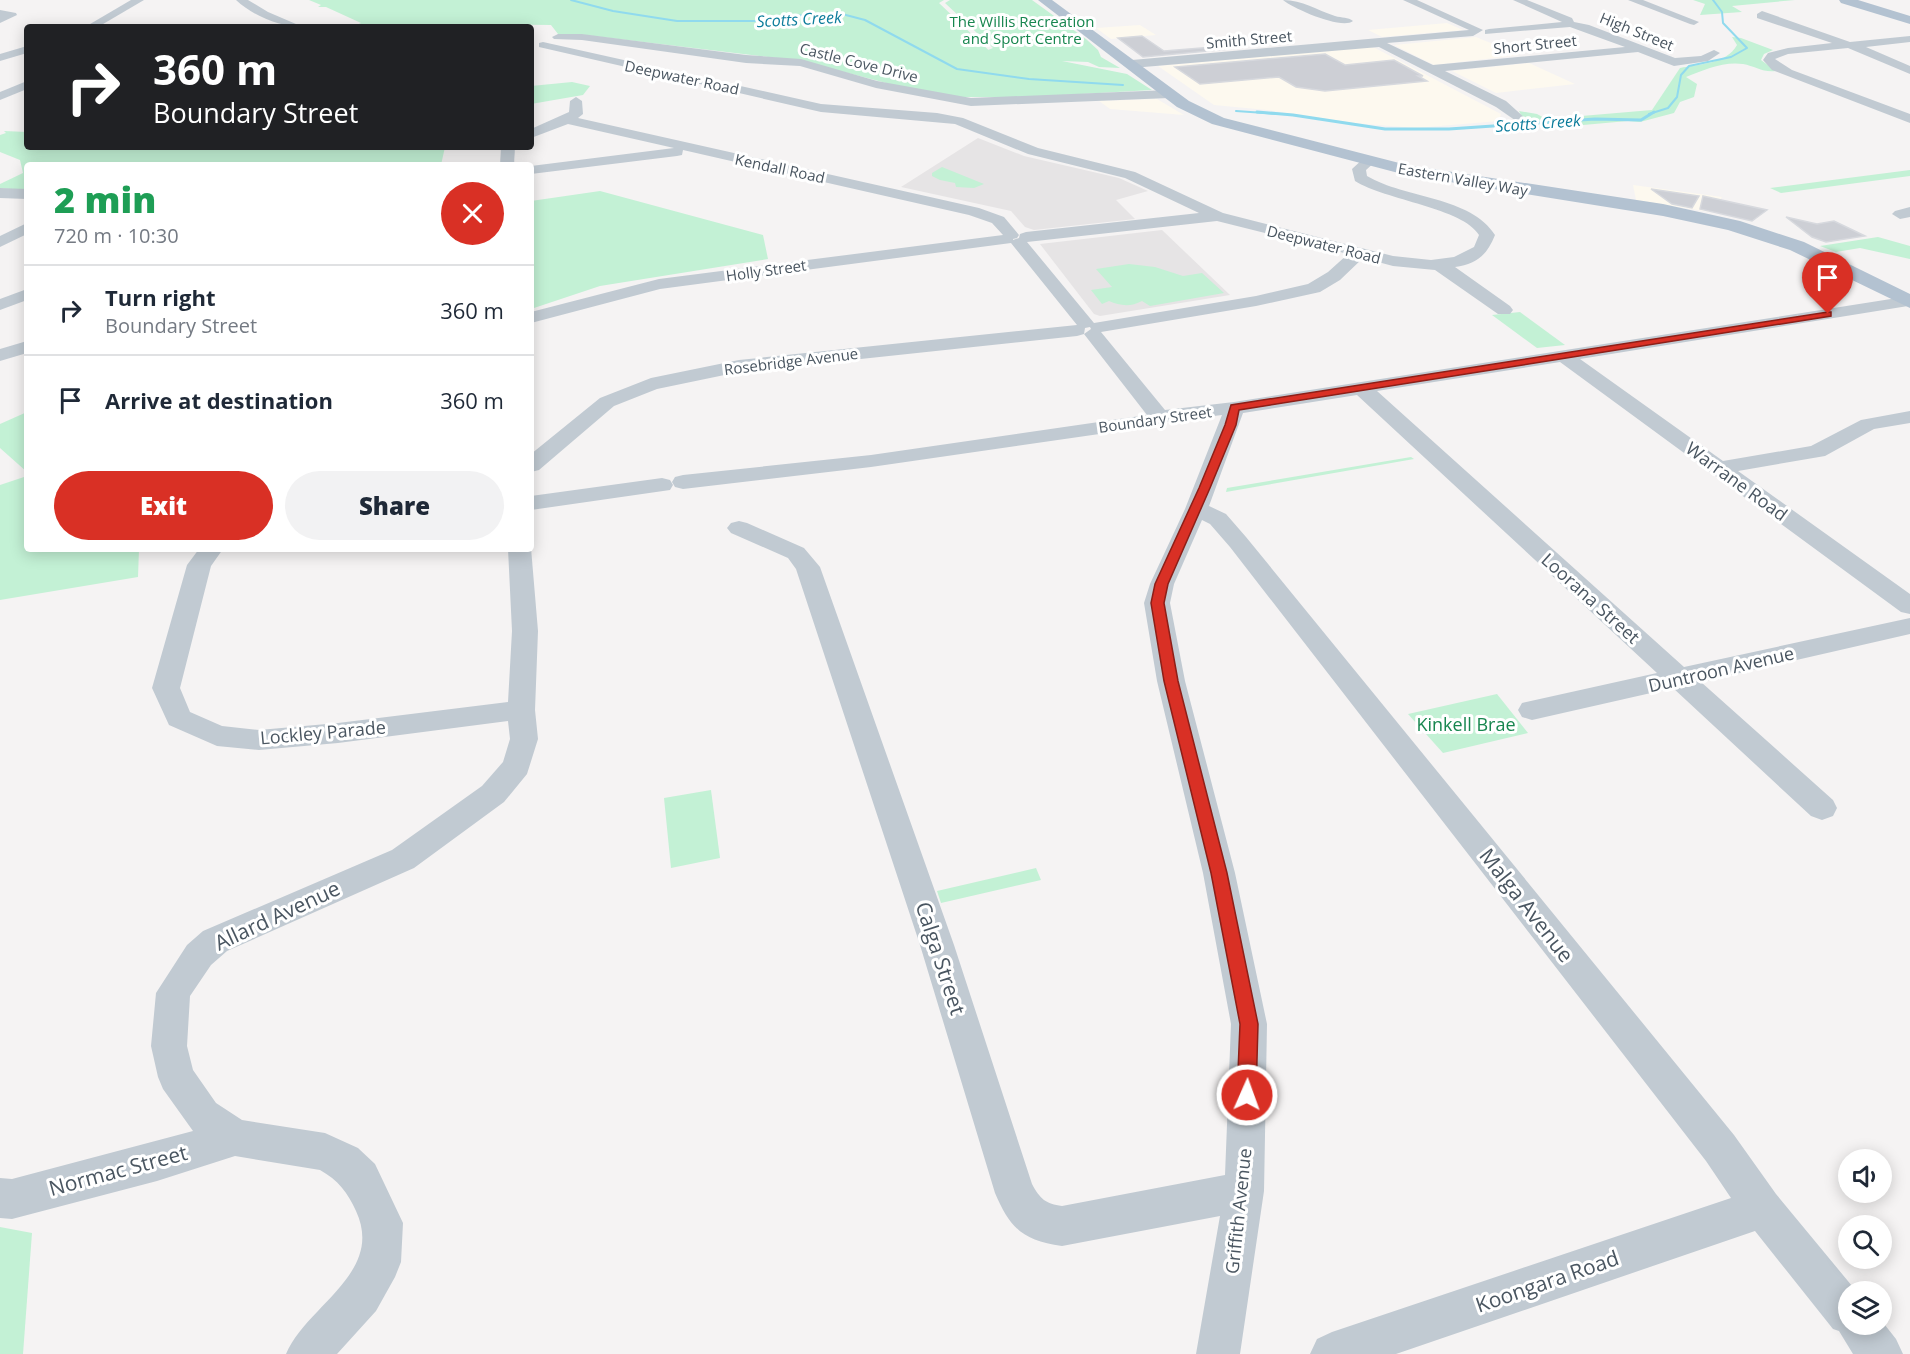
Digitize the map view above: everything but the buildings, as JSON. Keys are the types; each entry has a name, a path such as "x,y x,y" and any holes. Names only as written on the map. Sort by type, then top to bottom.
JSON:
{"main road":[{"name":"Eastern Valley Way","path":"1044,0 1169,94 1218,121 1424,174 1663,210 1733,225 1804,249 1909,301"},
{"path":"1845,0 1910,20"}],"street":[{"path":"95,24 139,0"},
{"path":"241,0 254,9 291,24"},
{"path":"1288,0 1335,20 1502,104 1519,119"},
{"path":"1408,0 1500,41"},
{"name":"High Street","path":"1518,0 1568,20 1570,24 1585,27 1674,62 1704,60 1714,54"},
{"path":"1633,0 1694,22"},
{"path":"0,13 12,15 0,20"},
{"path":"1762,14 1761,16 1848,45 1910,70"},
{"name":"Smith Street","path":"1132,64 1363,35 1482,33 1570,24"},
{"name":"Castle Cove Drive","path":"537,44 561,37 582,37 746,59 801,63 876,84 971,102 1169,94"},
{"path":"1910,39 1782,52 1770,57 1772,64 1788,73 1910,119"},
{"name":"Deepwater Road","path":"537,44 821,108 820,110 834,114 941,123 979,136 998,139 1033,152 1131,175 1217,216 1401,263 1438,264 1467,259 1481,250 1487,235 1484,227 1459,213 1365,183 1360,178 1359,169 1369,161"},
{"name":"Short Street","path":"1433,69 1640,48"},
{"path":"0,58 24,50"},
{"path":"1521,50 1539,58"},
{"path":"0,96 24,86"},
{"path":"534,133 576,114 576,101"},
{"name":"Kendall Road","path":"567,120 974,211 998,220 1089,328 1125,376 1152,408 1162,416"},
{"path":"534,170 702,151"},
{"path":"0,193 23,194"},
{"path":"0,202 23,194"},
{"name":"Holly Street","path":"534,317 659,284 1217,216"},
{"path":"0,242 24,230"},
{"name":"Rosebridge Avenue","path":"534,463 607,402 651,384 739,366 1089,328 1256,301 1314,288 1334,276 1359,253"},
{"path":"1438,264 1504,310"},
{"path":"0,305 24,295"},
{"name":"Boundary Street","path":"534,503 673,483 871,461 1137,422 1162,416 1234,408 1909,301"},
{"path":"0,355 24,348"},
{"name":"Warrane Road","path":"1564,356 1910,606"},
{"name":"Loorana Street","path":"1360,387 1822,808"},
{"name":"Griffith Avenue","path":"1218,1354 1244,1191 1249,1024 1219,873 1171,681 1157,603 1176,548 1196,509 1230,425 1234,408"},
{"path":"1719,468 1817,451 1868,424 1910,417"},
{"name":"Malga Avenue","path":"1196,509 1218,519 1238,542 1720,1148 1762,1208 1838,1302"},
{"name":"Calga Street","path":"739,528 796,554 808,567 937,945 1015,1192 1025,1213 1041,1224 1062,1226 1244,1191"},
{"name":"Allard Avenue","path":"308,1354 361,1296 380,1262 383,1223 362,1178 344,1162 325,1152 235,1137 202,1116 176,1077 169,1046 173,993 198,955 215,941 403,859 493,794 517,766 524,739 521,710 525,631 520,552"},
{"name":"Lockley Parade","path":"205,557 166,688 179,718 217,736 259,740 338,733 521,710"},
{"name":"Duntroon Avenue","path":"1532,710 1910,626"},
{"name":"Normac Street","path":"0,1198 12,1199 157,1162 235,1137"},
{"name":"Koongara Road","path":"1332,1354 1762,1208"},
{"path":"1866,1335 1881,1354"}],"shaded area":[{"path":"1447,23 1463,30 1382,37 1368,30"},
{"path":"1140,25 1156,35 1111,39 1096,28"},
{"path":"1476,37 1520,55 1434,65 1394,45"},
{"path":"1375,48 1501,114 1499,121 1416,128 1354,123 1214,105 1158,66"},
{"path":"1529,63 1575,84 1496,93 1452,71"},
{"path":"1157,99 1184,115 1110,109 1099,101"},
{"path":"978,138 1024,156 1119,178 1148,191 1116,200 1135,219 1034,230 1025,227 1011,211 901,187"},
{"path":"1633,185 1722,197 1710,212 1636,200"},
{"path":"1162,230 1230,295 1100,316 1094,314 1040,244"}],"green space":[{"name":"The Willis Recreation and Sport Centre","path":"309,0 944,0 939,3 988,50 993,48 945,3 950,0 1032,0 1086,39 1098,50 1101,57 1120,68 1099,67 1088,62 1062,61 1127,74 1152,90 1028,97 954,97 913,90 802,61 577,34 558,34 551,25 359,24 361,23 326,7 318,7 321,5"},
{"path":"1693,0 1795,0 1732,6 1742,12 1700,15 1705,4"},
{"path":"1732,37 1773,50 1764,54 1761,60 1776,71 1736,63 1699,72 1686,77 1697,84 1694,97 1680,102 1674,113 1640,122 1583,125 1569,122 1532,125 1524,121 1519,111 1537,114 1546,119 1652,110 1680,68 1720,60 1727,56 1737,45"},
{"path":"572,82 590,86 583,95 534,103 534,86"},
{"path":"4,131 24,132 24,150 444,150 442,162 24,162 24,191 0,188 0,184 23,173 20,160 0,152 0,135 6,133"},
{"path":"942,167 984,184 974,188 956,187 955,183 932,176 932,173"},
{"path":"1910,170 1910,176 1781,193 1770,188"},
{"path":"600,191 763,235 768,259 600,286 534,308 534,201"},
{"path":"1878,237 1910,246 1910,259 1860,248 1836,252 1820,246"},
{"path":"1129,264 1155,267 1183,276 1202,273 1224,293 1150,306 1142,301 1130,305 1109,301 1102,304 1091,290 1112,287 1096,269"},
{"path":"1520,312 1565,345 1537,348 1492,315"},
{"path":"24,413 24,469 0,448 0,424"},
{"path":"1411,457 1414,459 1226,492 1227,488"},
{"path":"24,477 24,552 139,552 138,577 0,600 0,485"},
{"name":"Kinkell Brae","path":"1497,694 1528,733 1443,753 1408,714"},
{"path":"711,790 720,858 671,868 664,798"},
{"path":"1036,868 1041,880 941,903 937,891"},
{"path":"0,1227 32,1233 23,1354 0,1354"}],"waterway":[{"name":"Scotts Creek","path":"571,0 613,11 677,21 759,21 787,16 842,14 865,20 957,69 1029,79 1123,85"},
{"name":"Scotts Creek","path":"1653,113 1668,108 1677,97 1681,75 1689,66 1731,57 1747,48 1723,23 1722,12 1713,0"},
{"name":"Scotts Creek","path":"1236,111 1278,114"},
{"name":"Scotts Creek","path":"1257,112 1385,129 1449,129 1595,119 1641,120 1653,113"}],"route":[{"path":"1247,1095 1249,1024 1219,873 1171,681 1157,603 1176,548 1196,509 1230,425 1234,408 1828,314"}]}
